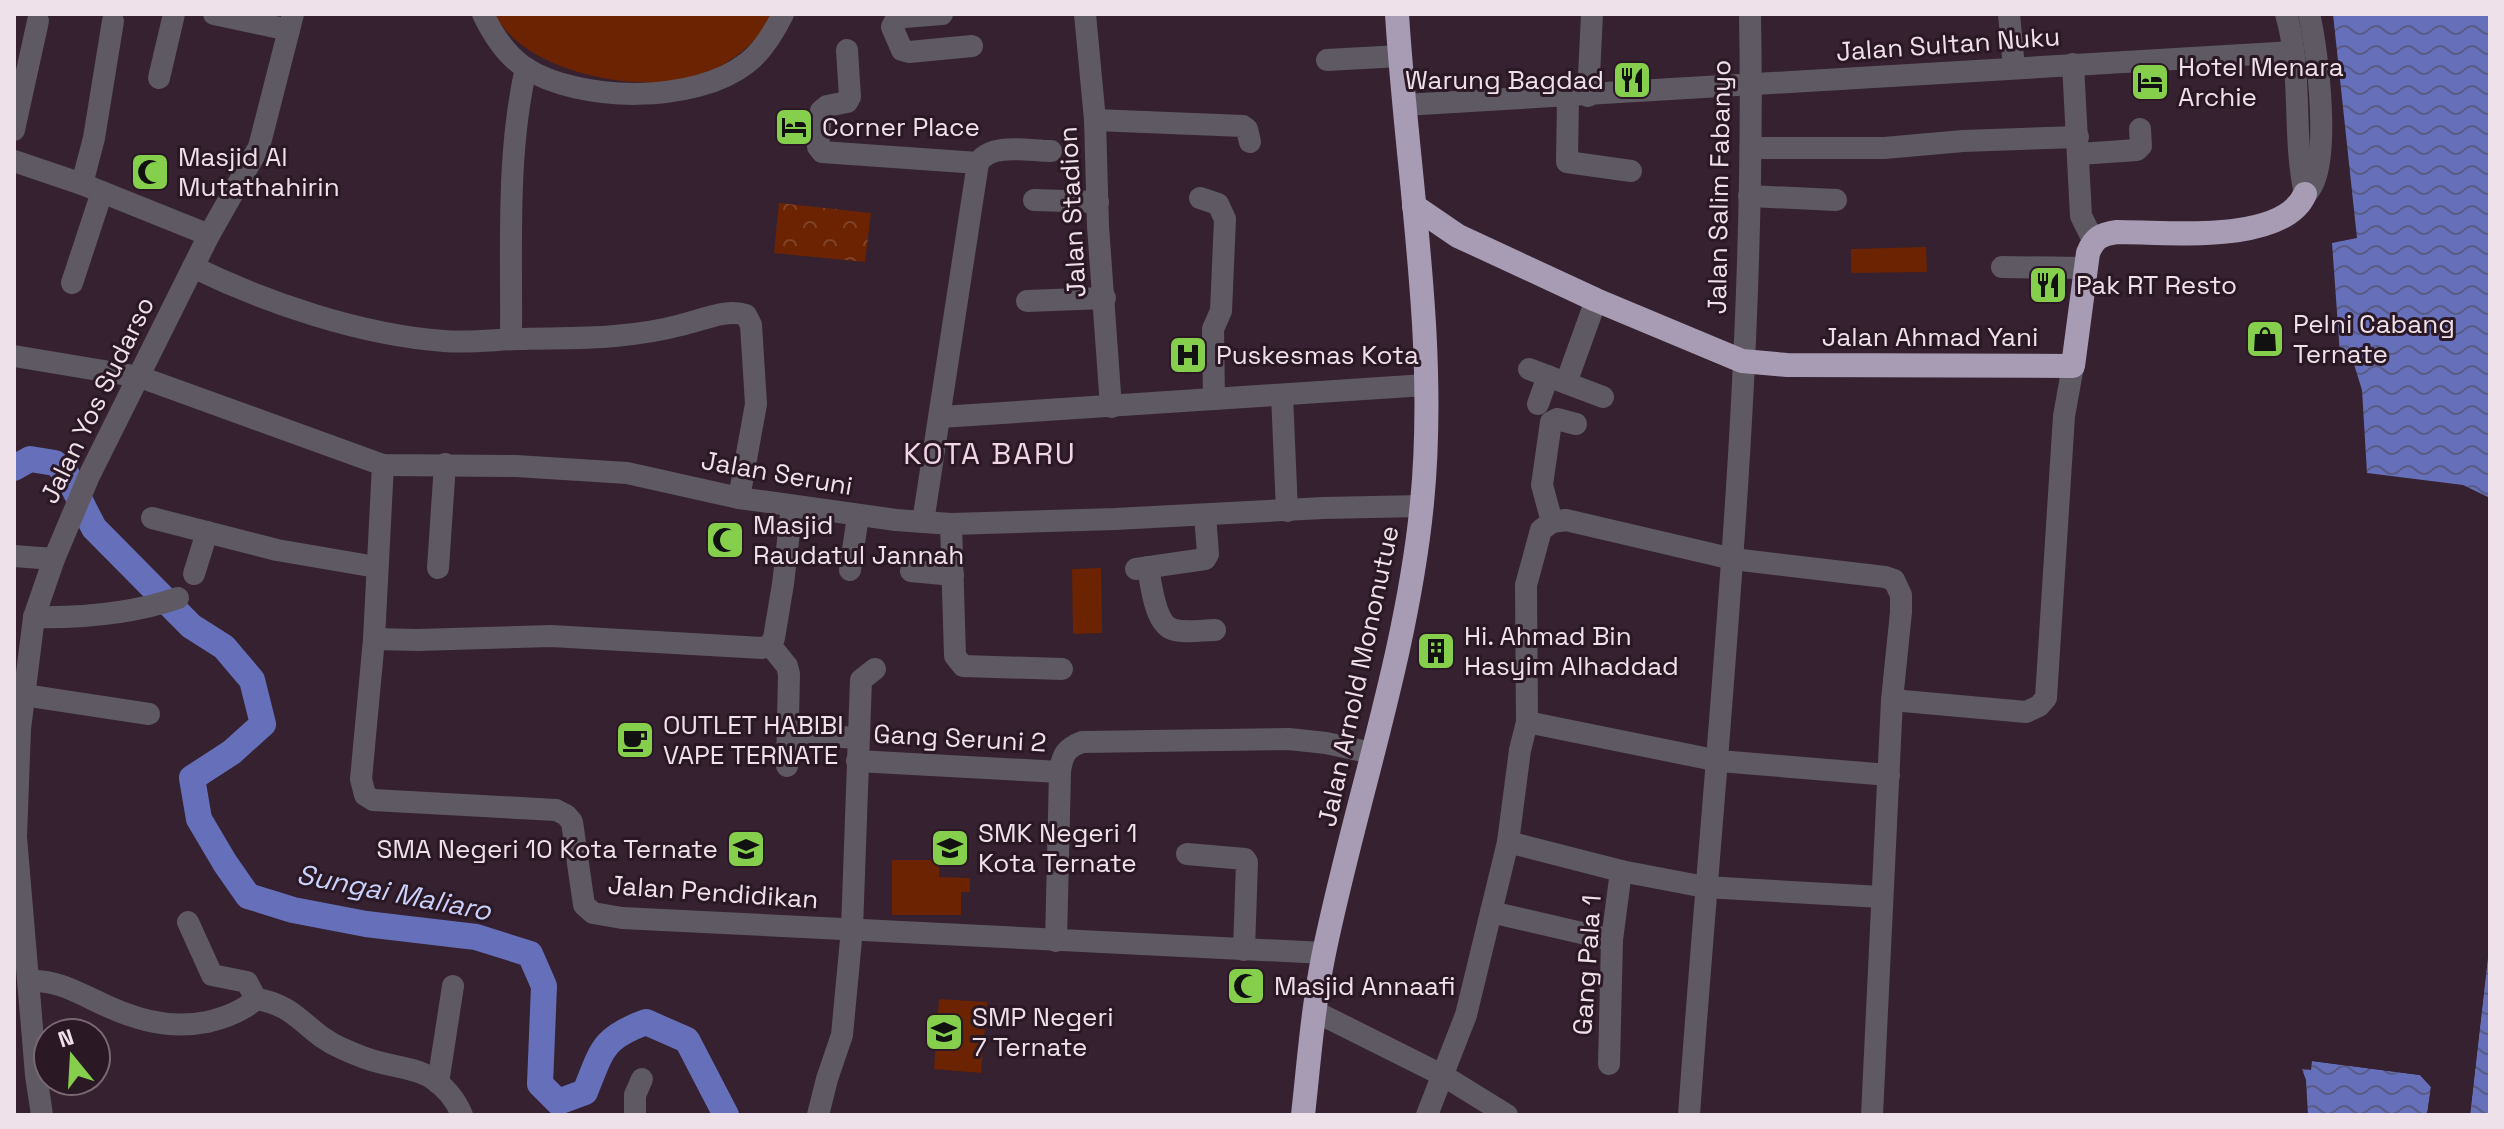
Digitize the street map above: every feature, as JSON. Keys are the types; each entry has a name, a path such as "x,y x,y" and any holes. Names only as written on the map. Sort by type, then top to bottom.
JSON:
{"highway":[{"name":"Jalan Arnold Mononutue","path":"1303,1115 1314,1011 1324,953 1403,622 1422,506 1427,437 1419,258 1397,14"},
{"path":"2093,240 2103,234 2117,232 2229,232 2249,229 2277,219 2296,206 2305,194"},
{"name":"Jalan Ahmad Yani","path":"1414,206 1458,236 1596,300 1742,361 1787,365 2073,366 2088,253 2093,240"},
{"path":"1419,258 1437,245 1458,236"}],"street":[{"path":"155,74 174,14"},
{"path":"214,14 291,22"},
{"path":"483,14 508,53 526,68 575,86 664,95 707,85 746,65 767,41 783,14"},
{"path":"942,14 904,17 895,21 892,27 902,50 972,46"},
{"name":"Jalan Stadion","path":"1085,14 1095,120 1111,407"},
{"path":"1592,14 1567,162 1631,171"},
{"name":"Jalan Salim Fabanyo","path":"1689,1115 1733,559 1751,148 1750,14"},
{"path":"2009,14 2014,68"},
{"path":"2286,14 2293,52 2297,150 2305,194"},
{"path":"2305,194 2317,179 2322,151 2314,35 2309,14"},
{"path":"14,130 38,21"},
{"path":"72,283 92,188 94,138 113,21"},
{"name":"Jalan Yos Sudarso","path":"42,1115 36,1075 30,981 20,947 16,837 26,631 89,476 209,235 259,147 291,22"},
{"path":"847,50 850,97 847,102 827,106 821,111 818,147 822,152 978,163"},
{"name":"Jalan Sultan Nuku","path":"1404,105 2293,52"},
{"path":"1327,60 1400,56"},
{"path":"2073,64 2081,216 2093,240"},
{"path":"511,339 513,161 516,113 526,68"},
{"path":"1095,120 1243,126 1247,129 1250,142"},
{"path":"1751,148 1884,148 1941,142 2078,145 2137,150 2141,146 2140,129"},
{"path":"923,522 978,163 982,157 999,150 1051,151"},
{"path":"2297,150 2304,160 2310,161 2322,151"},
{"path":"14,161 92,188 209,235"},
{"path":"1749,196 1836,200"},
{"path":"1200,198 1218,204 1225,219 1221,311 1213,329 1214,399"},
{"path":"1034,200 1098,202"},
{"path":"193,267 317,316 417,338 445,341 479,343 616,336 733,313 746,315 751,325 756,404 739,498"},
{"path":"2002,267 2086,268"},
{"path":"1027,301 1105,298"},
{"path":"1538,404 1548,376 1596,300"},
{"name":"Jalan Seruni","path":"14,356 140,377 383,465 575,468 627,473 739,498 858,516 951,524 1422,506"},
{"path":"1892,700 2026,712 2039,706 2046,698 2064,416 2073,366"},
{"path":"1548,376 1603,397"},
{"path":"941,417 1425,385"},
{"path":"1282,395 1287,511"},
{"path":"1552,522 1542,485 1551,422 1557,419 1576,424"},
{"path":"438,568 445,464"},
{"name":"Jalan Pendidikan","path":"383,465 374,639 361,779 365,795 373,800 547,809 566,815 572,822 584,905 593,913 622,918 1324,953"},
{"path":"374,639 551,636 762,648 770,645 774,638 792,506"},
{"path":"1205,515 1208,554 1205,559 1142,568 1162,621 1168,628 1176,631 1215,630"},
{"path":"850,570 858,516"},
{"path":"152,518 277,550 376,567"},
{"path":"1427,1115 1466,1015 1508,842 1520,750 1527,722 1526,585 1541,530 1552,522 1566,520 1733,559 1885,577 1899,586 1901,612 1892,700 1872,1115"},
{"path":"951,524 955,656 958,662 963,666 1062,669"},
{"path":"194,574 207,532"},
{"path":"14,556 54,559"},
{"path":"911,571 953,575"},
{"path":"26,631 58,617 154,606 178,598"},
{"path":"770,645 787,666 787,766"},
{"path":"818,1115 842,1035 852,929 861,680 875,669"},
{"path":"24,695 149,714"},
{"path":"1527,722 1719,761 1889,775"},
{"path":"789,734 859,738"},
{"path":"1056,941 1060,772 1066,750 1082,742 1289,739 1372,753"},
{"name":"Gang Seruni 2","path":"857,761 1060,772"},
{"path":"1508,842 1621,871 1705,887 1881,897"},
{"path":"1187,854 1245,859 1247,862 1244,950"},
{"name":"Gang Pala 1","path":"1609,1064 1612,940 1621,871"},
{"path":"1491,912 1612,940"},
{"path":"188,922 212,975 247,982 256,999"},
{"path":"30,981 61,985 131,1017 163,1024 195,1024 219,1019 243,1009 256,999 275,1002 289,1009 321,1037 341,1048 380,1063 427,1075 452,1096 462,1115"},
{"path":"438,1083 453,986"},
{"path":"1314,1011 1444,1076 1507,1115"},
{"path":"635,1115 635,1095 642,1079"}],"green space":[{"path":"495,14 775,14 745,49 728,62 706,73 681,80 653,82 621,81 559,65 532,52 510,35"},
{"path":"779,203 871,213 865,262 774,253"},
{"path":"1926,247 1927,272 1851,273 1851,249"},
{"path":"1101,568 1102,633 1073,634 1072,569"},
{"path":"892,860 939,860 939,877 970,878 970,892 961,892 961,915 892,915"},
{"path":"939,999 987,1002 981,1073 934,1069"}],"water":[{"path":"2333,14 2490,14 2490,498 2463,485 2367,473 2362,390 2352,358 2340,354 2332,243 2357,238"},
{"path":"2490,940 2490,1115 2470,1115"},
{"path":"2312,1061 2420,1075 2431,1087 2427,1115 2308,1115 2306,1080 2302,1069 2311,1070"}],"pier":[{"path":"2490,936 2470,1115 2466,1115 2486,939"},
{"path":"2312,1057 2422,1071 2435,1086 2431,1115 2427,1115 2431,1087 2420,1075 2312,1061"}],"waterway":[{"name":"Sungai Maliaro","path":"14,468 30,459 55,463 66,473 94,528 191,626 224,647 252,680 263,724 232,752 192,778 199,819 248,896 293,910 366,924 476,937 530,954 544,986 540,1084 558,1102 585,1092 605,1047 620,1034 646,1022 687,1040 726,1115"}],"place":[{"name":"Warung Bagdad","path":"1632,80"},
{"name":"Hotel Menara Archie","path":"2150,82"},
{"name":"Corner Place","path":"794,127"},
{"name":"Masjid Al Mutathahirin","path":"150,172"},
{"name":"Pak RT Resto","path":"2048,285"},
{"name":"Pelni Cabang Ternate","path":"2265,339"},
{"name":"Puskesmas Kota","path":"1188,355"},
{"name":"Masjid Raudatul Jannah","path":"725,540"},
{"name":"Hi. Ahmad Bin Hasyim Alhaddad","path":"1436,651"},
{"name":"OUTLET HABIBI VAPE TERNATE","path":"635,740"},
{"name":"SMK Negeri 1 Kota Ternate","path":"950,848"},
{"name":"SMA Negeri 10 Kota Ternate","path":"746,849"},
{"name":"Masjid Annaafi","path":"1246,986"},
{"name":"SMP Negeri 7 Ternate","path":"944,1032"}],"district":[{"name":"KOTA BARU","path":"990,454"}]}
